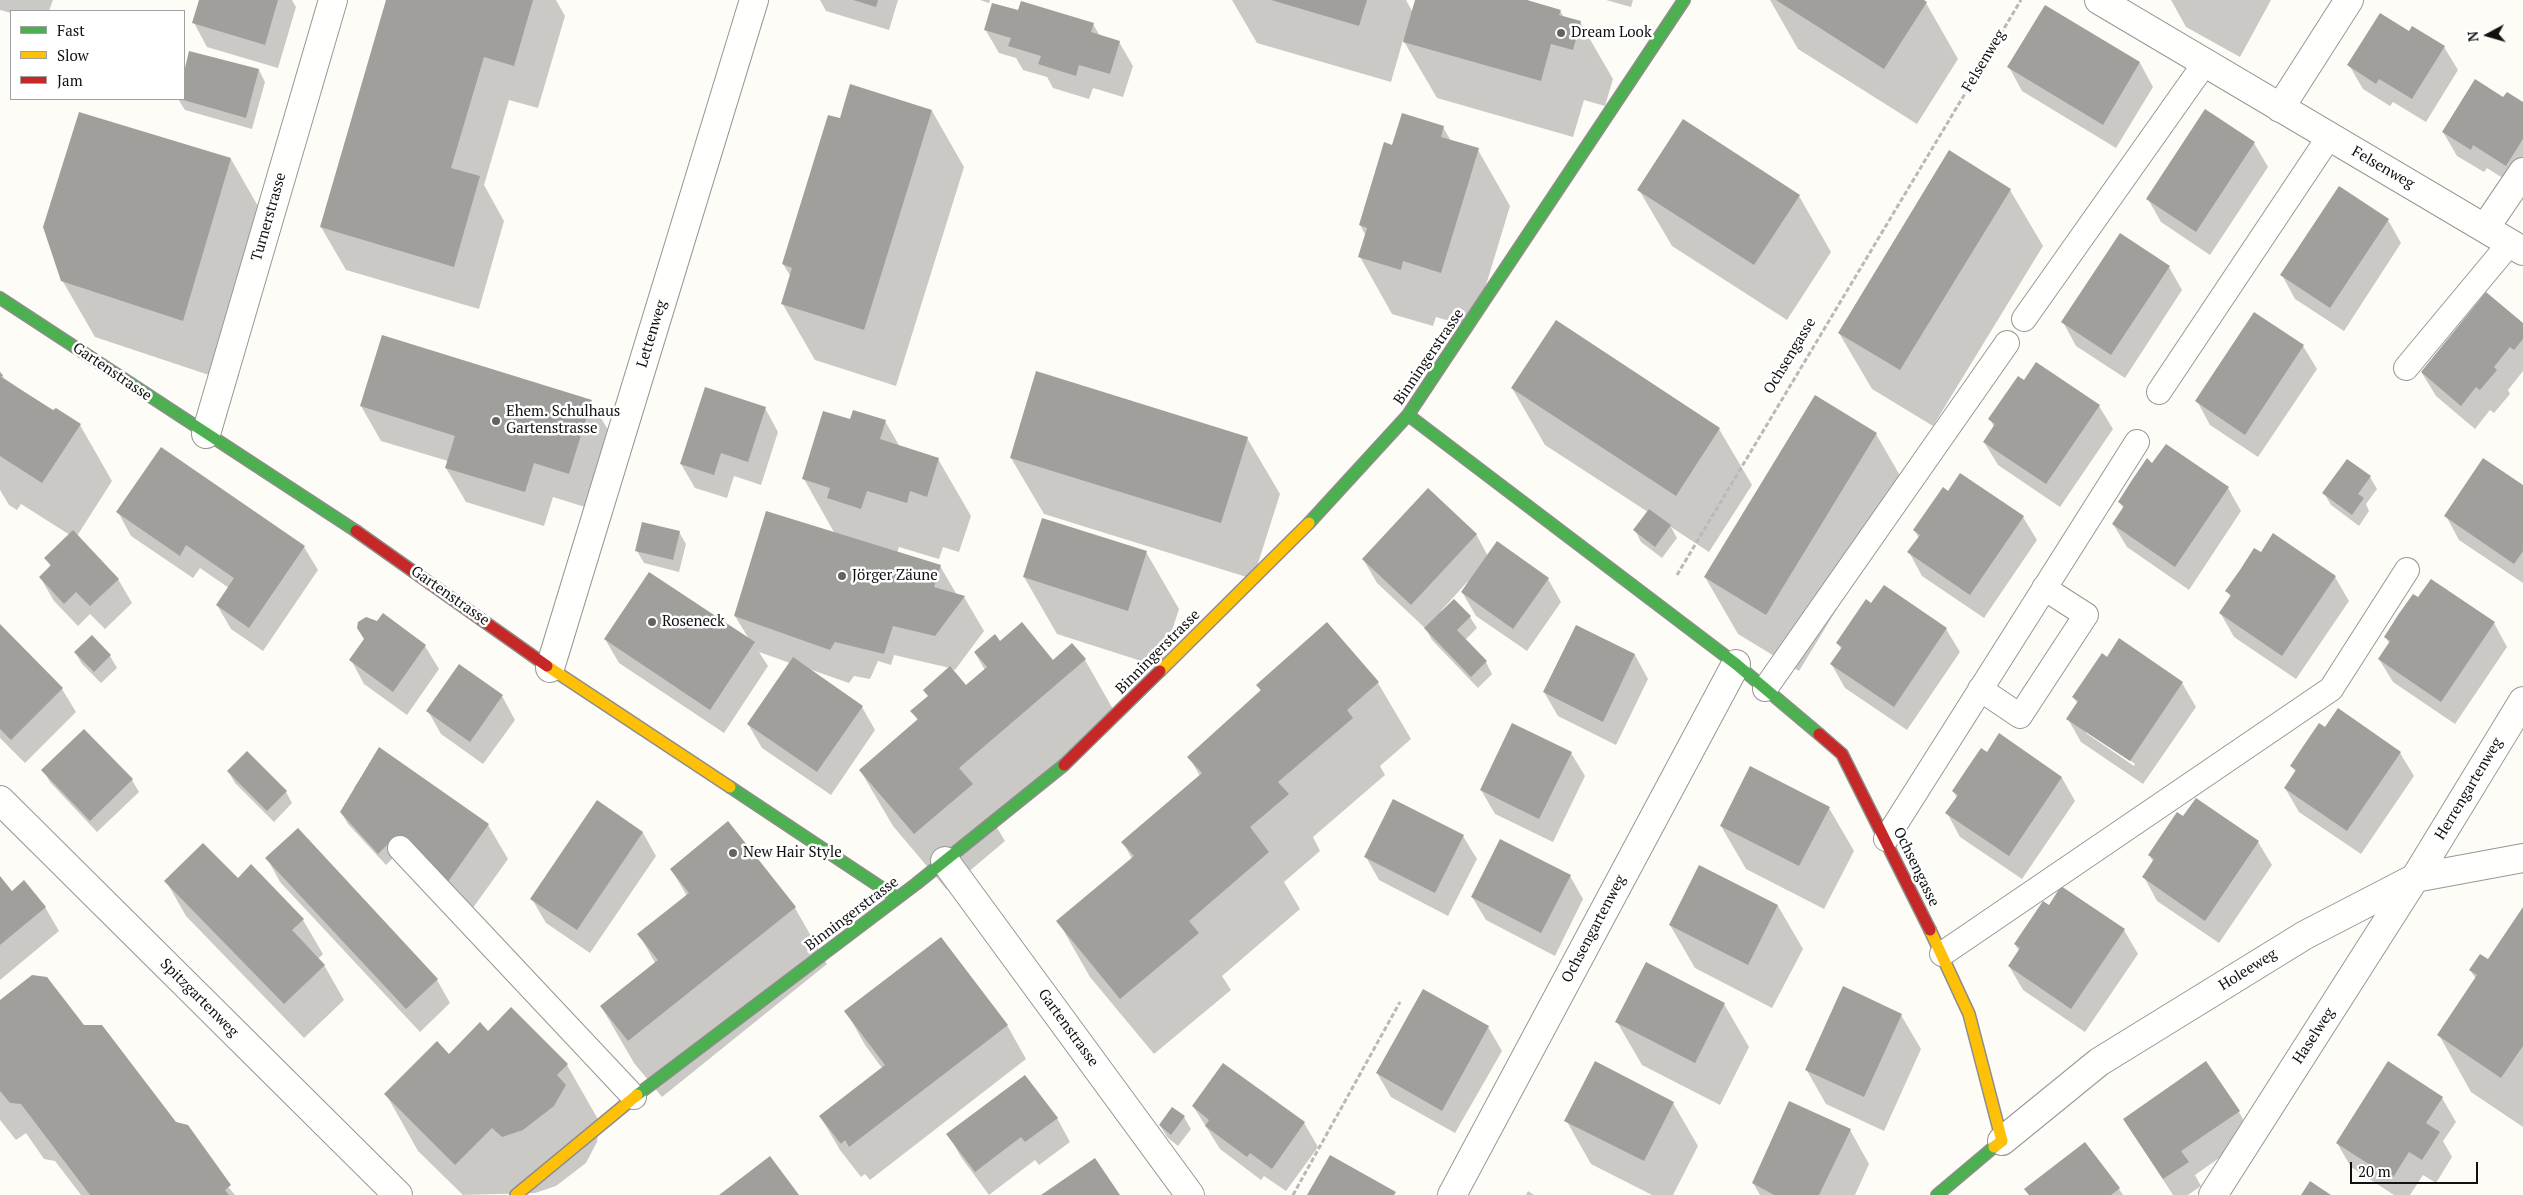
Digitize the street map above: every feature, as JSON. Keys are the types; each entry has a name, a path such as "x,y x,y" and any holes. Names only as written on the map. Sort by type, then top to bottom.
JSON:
{"street":[{"name":"Turnerstrasse","path":"206,434 332,0"},
{"name":"Lettenweg","path":"550,668 754,0"},
{"name":"Binningerstrasse","path":"516,1195 634,1097 946,861 1069,762 1303,529 1408,416 1684,0"},
{"name":"Felsenweg","path":"2099,0 2516,247"},
{"path":"2280,108 2349,0"},
{"path":"2485,228 2523,172"},
{"name":"Gartenstrasse","path":"0,298 382,548 550,668 897,898"},
{"name":"Ochsengasse","path":"1408,416 1736,664 1842,754 1886,839 1969,1014 2002,1141"},
{"name":"Ochsengartenweg","path":"1452,1195 1736,664"},
{"name":"Herrengartenweg","path":"2415,878 2523,701"},
{"name":"Spitzgartenweg","path":"3,803 398,1195"},
{"name":"Holeeweg","path":"2002,1141 2099,1062 2305,935 2415,878 2523,858"},
{"name":"Gartenstrasse","path":"946,861 1190,1195"},
{"name":"Haselweg","path":"2213,1195 2415,878"},
{"path":"1938,1195 2002,1141"}],"lane":[{"path":"2024,319 2205,63"},
{"path":"2159,392 2329,136"},
{"path":"2406,368 2516,247"},
{"path":"1765,689 2007,343"},
{"path":"1886,839 2137,442"},
{"path":"1942,954 2332,689 2407,570"},
{"path":"1980,689 2020,716 2086,615 2044,588"},
{"path":"400,848 634,1097"}],"path":[{"name":"Felsenweg","path":"1946,122 2021,0"},
{"name":"Ochsengasse","path":"1659,606 1946,122"},
{"path":"1293,1195 1400,1002"}],"building":[{"path":"199,0 278,0 265,45 192,23"},
{"path":"386,0 533,0 514,66 484,57 451,168 480,176 454,267 320,227"},
{"path":"853,0 878,0 876,7"},
{"path":"1271,0 1367,0 1359,26"},
{"path":"1415,0 1527,0 1561,10 1559,15 1581,21 1573,50 1551,44 1541,81 1403,42"},
{"path":"1776,0 1924,0 1927,2 1884,69"},
{"path":"1021,1 1094,23 1091,32 1120,41 1110,74 1079,65 1076,76 1038,64 1041,56 1008,46 1011,38 984,30 992,3 1018,10"},
{"path":"2045,5 2140,62 2103,125 2007,67"},
{"path":"2380,13 2409,31 2412,26 2445,46 2412,99 2379,79 2376,84 2347,65"},
{"path":"189,51 259,69 246,118 183,100 185,100 185,68"},
{"path":"2475,79 2503,97 2507,92 2523,102 2523,139 2506,166 2473,145 2471,150 2442,132"},
{"path":"850,84 932,110 864,330 781,304 792,268 782,264 828,115 840,118"},
{"path":"2205,109 2255,142 2196,232 2146,199"},
{"path":"79,112 231,158 183,321 61,281 43,227"},
{"path":"1402,113 1444,126 1441,137 1479,148 1441,273 1403,261 1401,270 1358,257 1367,228 1359,225 1384,142 1392,145"},
{"path":"1683,119 1800,195 1754,265 1637,190"},
{"path":"1949,150 2011,189 1900,370 1838,333"},
{"path":"2339,186 2389,219 2330,308 2280,275"},
{"path":"2120,233 2170,266 2111,355 2061,322"},
{"path":"2486,292 2523,323 2523,339 2514,350 2510,347 2494,367 2497,370 2480,390 2476,387 2461,406 2421,372"},
{"path":"2254,312 2304,345 2245,435 2195,401"},
{"path":"1556,320 1720,428 1676,496 1511,388"},
{"name":"Ehem. Schulhaus Gartenstrasse","path":"382,335 592,400 569,474 534,463 525,492 445,468 455,436 360,406"},
{"path":"2036,362 2100,405 2046,484 1983,442 1995,424 1988,419 2018,376 2024,380"},
{"path":"1036,371 1248,437 1221,523 1010,458"},
{"path":"0,373 3,375 1,377 53,410 56,408 81,424 42,483 0,456"},
{"path":"705,387 766,407 748,462 721,453 714,475 680,464"},
{"path":"1815,395 1877,433 1766,615 1704,577"},
{"path":"853,410 886,420 880,439 939,458 927,497 910,491 907,503 867,491 861,509 827,498 830,488 802,479 823,411 850,419"},
{"path":"2166,444 2229,487 2175,567 2112,524 2124,506 2118,502 2132,480 2147,458 2152,463"},
{"path":"161,447 305,546 249,628 216,605 234,578 186,545 180,556 116,512"},
{"path":"2483,458 2523,485 2523,551 2514,564 2444,516"},
{"path":"2347,459 2371,476 2358,494 2364,498 2352,515 2322,493"},
{"path":"1960,473 2024,516 1970,595 1907,552 1920,535 1913,530 1943,487 1948,491"},
{"path":"1428,488 1477,534 1411,605 1362,559"},
{"path":"1649,509 1671,525 1655,547 1633,530"},
{"name":"Jörger Zäune","path":"766,511 941,565 934,587 965,596 935,636 893,626 884,654 835,642 830,650 734,616"},
{"path":"1042,518 1147,551 1128,611 1023,577"},
{"path":"642,522 680,531 673,560 635,551"},
{"path":"73,530 119,579 90,606 76,592 64,604 39,577 51,565 44,558"},
{"path":"2273,533 2336,576 2282,656 2219,613 2231,595 2225,591 2254,548 2261,552"},
{"path":"1497,541 1549,578 1513,629 1461,592"},
{"path":"649,572 755,642 710,710 604,639"},
{"path":"2431,579 2495,622 2441,702 2378,659 2390,641 2384,637 2398,615 2413,594 2418,597"},
{"path":"1884,585 1947,628 1894,707 1830,664 1842,647 1836,643 1866,599 1871,603"},
{"path":"1454,599 1471,616 1457,630 1487,661 1471,677 1424,628"},
{"path":"383,613 426,645 393,692 349,660 364,639 357,628 358,622 366,617 377,621"},
{"path":"1022,622 1053,660 1072,643 1086,659 959,768 973,784 914,834 859,770 918,719 910,711 928,696 923,690 950,666 966,685 987,667 974,652 995,634 1000,641"},
{"path":"1327,622 1379,682 1347,710 1353,718 1278,782 1289,794 1250,827 1269,852 1189,921 1199,933 1120,999 1056,921 1134,856 1121,842 1202,773 1187,757 1261,690 1256,685"},
{"path":"0,624 63,688 11,740 0,729"},
{"path":"1576,625 1635,654 1603,722 1543,692"},
{"path":"92,635 111,655 94,672 74,652"},
{"path":"2119,638 2183,682 2130,761 2066,719 2078,701 2072,697 2102,653 2107,657"},
{"path":"793,657 863,706 817,772 747,724"},
{"path":"459,664 503,695 470,742 426,711"},
{"path":"2338,708 2401,752 2347,831 2284,788 2296,770 2290,766 2304,745 2319,723 2325,727"},
{"path":"1512,723 1572,752 1539,819 1480,790"},
{"path":"84,729 133,779 90,821 41,770"},
{"path":"1999,733 2062,777 2009,856 1945,813 1958,795 1952,791 1966,770 1981,748 1987,752"},
{"path":"379,747 489,824 445,886 395,837 378,854 340,812"},
{"path":"247,751 287,791 267,811 227,771"},
{"path":"1750,766 1830,807 1799,866 1720,826"},
{"path":"2196,798 2259,841 2205,921 2142,877 2154,859 2148,855 2177,812 2183,816"},
{"path":"1393,799 1464,835 1435,893 1364,857"},
{"path":"597,800 643,832 577,930 530,899"},
{"path":"728,821 796,907 628,1041 600,1006 658,960 637,934 689,893 670,869"},
{"path":"298,828 438,979 406,1009 265,858"},
{"path":"1500,839 1571,875 1541,933 1471,897"},
{"path":"203,843 238,878 251,864 304,919 292,930 325,965 284,1004 164,881"},
{"path":"1699,865 1778,905 1748,965 1669,925"},
{"path":"0,876 12,891 24,880 46,907 0,945"},
{"path":"2061,886 2125,929 2071,1009 2008,966 2020,948 2014,944 2043,901 2049,905"},
{"path":"2523,907 2523,1046 2501,1078 2437,1035 2477,975 2469,970 2480,954 2488,959"},
{"path":"941,937 1008,1025 849,1147 845,1140 841,1144 819,1116 885,1065 844,1011"},
{"path":"1646,962 1725,1003 1695,1063 1615,1022"},
{"path":"32,975 47,977 84,1025 102,1025 176,1122 188,1125 231,1185 225,1190 229,1195 90,1195 21,1104 10,1103 0,1091 0,1000"},
{"path":"1843,986 1902,1014 1864,1097 1805,1070"},
{"path":"1423,989 1489,1026 1442,1111 1376,1073"},
{"path":"511,1007 568,1064 557,1075 566,1085 554,1106 523,1130 502,1137 492,1128 455,1165 384,1094 437,1041 449,1054 480,1022 488,1031"},
{"path":"1595,1061 1674,1102 1644,1161 1564,1121"},
{"path":"2206,1061 2240,1111 2181,1151 2189,1162 2163,1179 2123,1119"},
{"path":"2388,1061 2443,1097 2426,1123 2440,1132 2422,1160 2409,1152 2392,1179 2336,1143"},
{"path":"1223,1063 1305,1122 1272,1169 1250,1153 1247,1157 1205,1126 1209,1120 1192,1106"},
{"path":"1025,1075 1058,1118 1025,1142 1021,1137 975,1172 946,1134"},
{"path":"1789,1101 1851,1129 1819,1195 1774,1195 1752,1183"},
{"path":"1172,1107 1185,1116 1171,1135 1159,1125"},
{"path":"2085,1142 2120,1188 2111,1195 2029,1195 2024,1189"},
{"path":"1330,1155 1396,1192 1394,1195 1307,1195"},
{"path":"770,1156 799,1195 719,1195"},
{"path":"1095,1158 1120,1195 1041,1195"},
{"path":"2310,1181 2331,1195 2301,1195"}],"traffic: fast":[{"path":"1309,523 1408,415 1684,0"},
{"path":"0,298 356,531"},
{"path":"1408,415 1736,664 1819,734"},
{"path":"637,1095 916,884 1064,765"},
{"path":"730,787 897,898"},
{"path":"1937,1195 1994,1147"}],"traffic: slow":[{"path":"1160,671 1309,523"},
{"path":"547,666 730,787"},
{"path":"1930,930 1969,1014 2002,1141 1994,1147"},
{"path":"516,1195 637,1095"}],"traffic: jam":[{"path":"356,531 547,666"},
{"path":"1064,765 1160,671"},
{"path":"1819,734 1842,754 1930,930"}],"place":[{"name":"Dream Look","path":"1561,33"},
{"name":"Ehem. Schulhaus Gartenstrasse","path":"496,421"},
{"name":"Jörger Zäune","path":"842,576"},
{"name":"Roseneck","path":"652,622"},
{"name":"New Hair Style","path":"733,853"}]}
